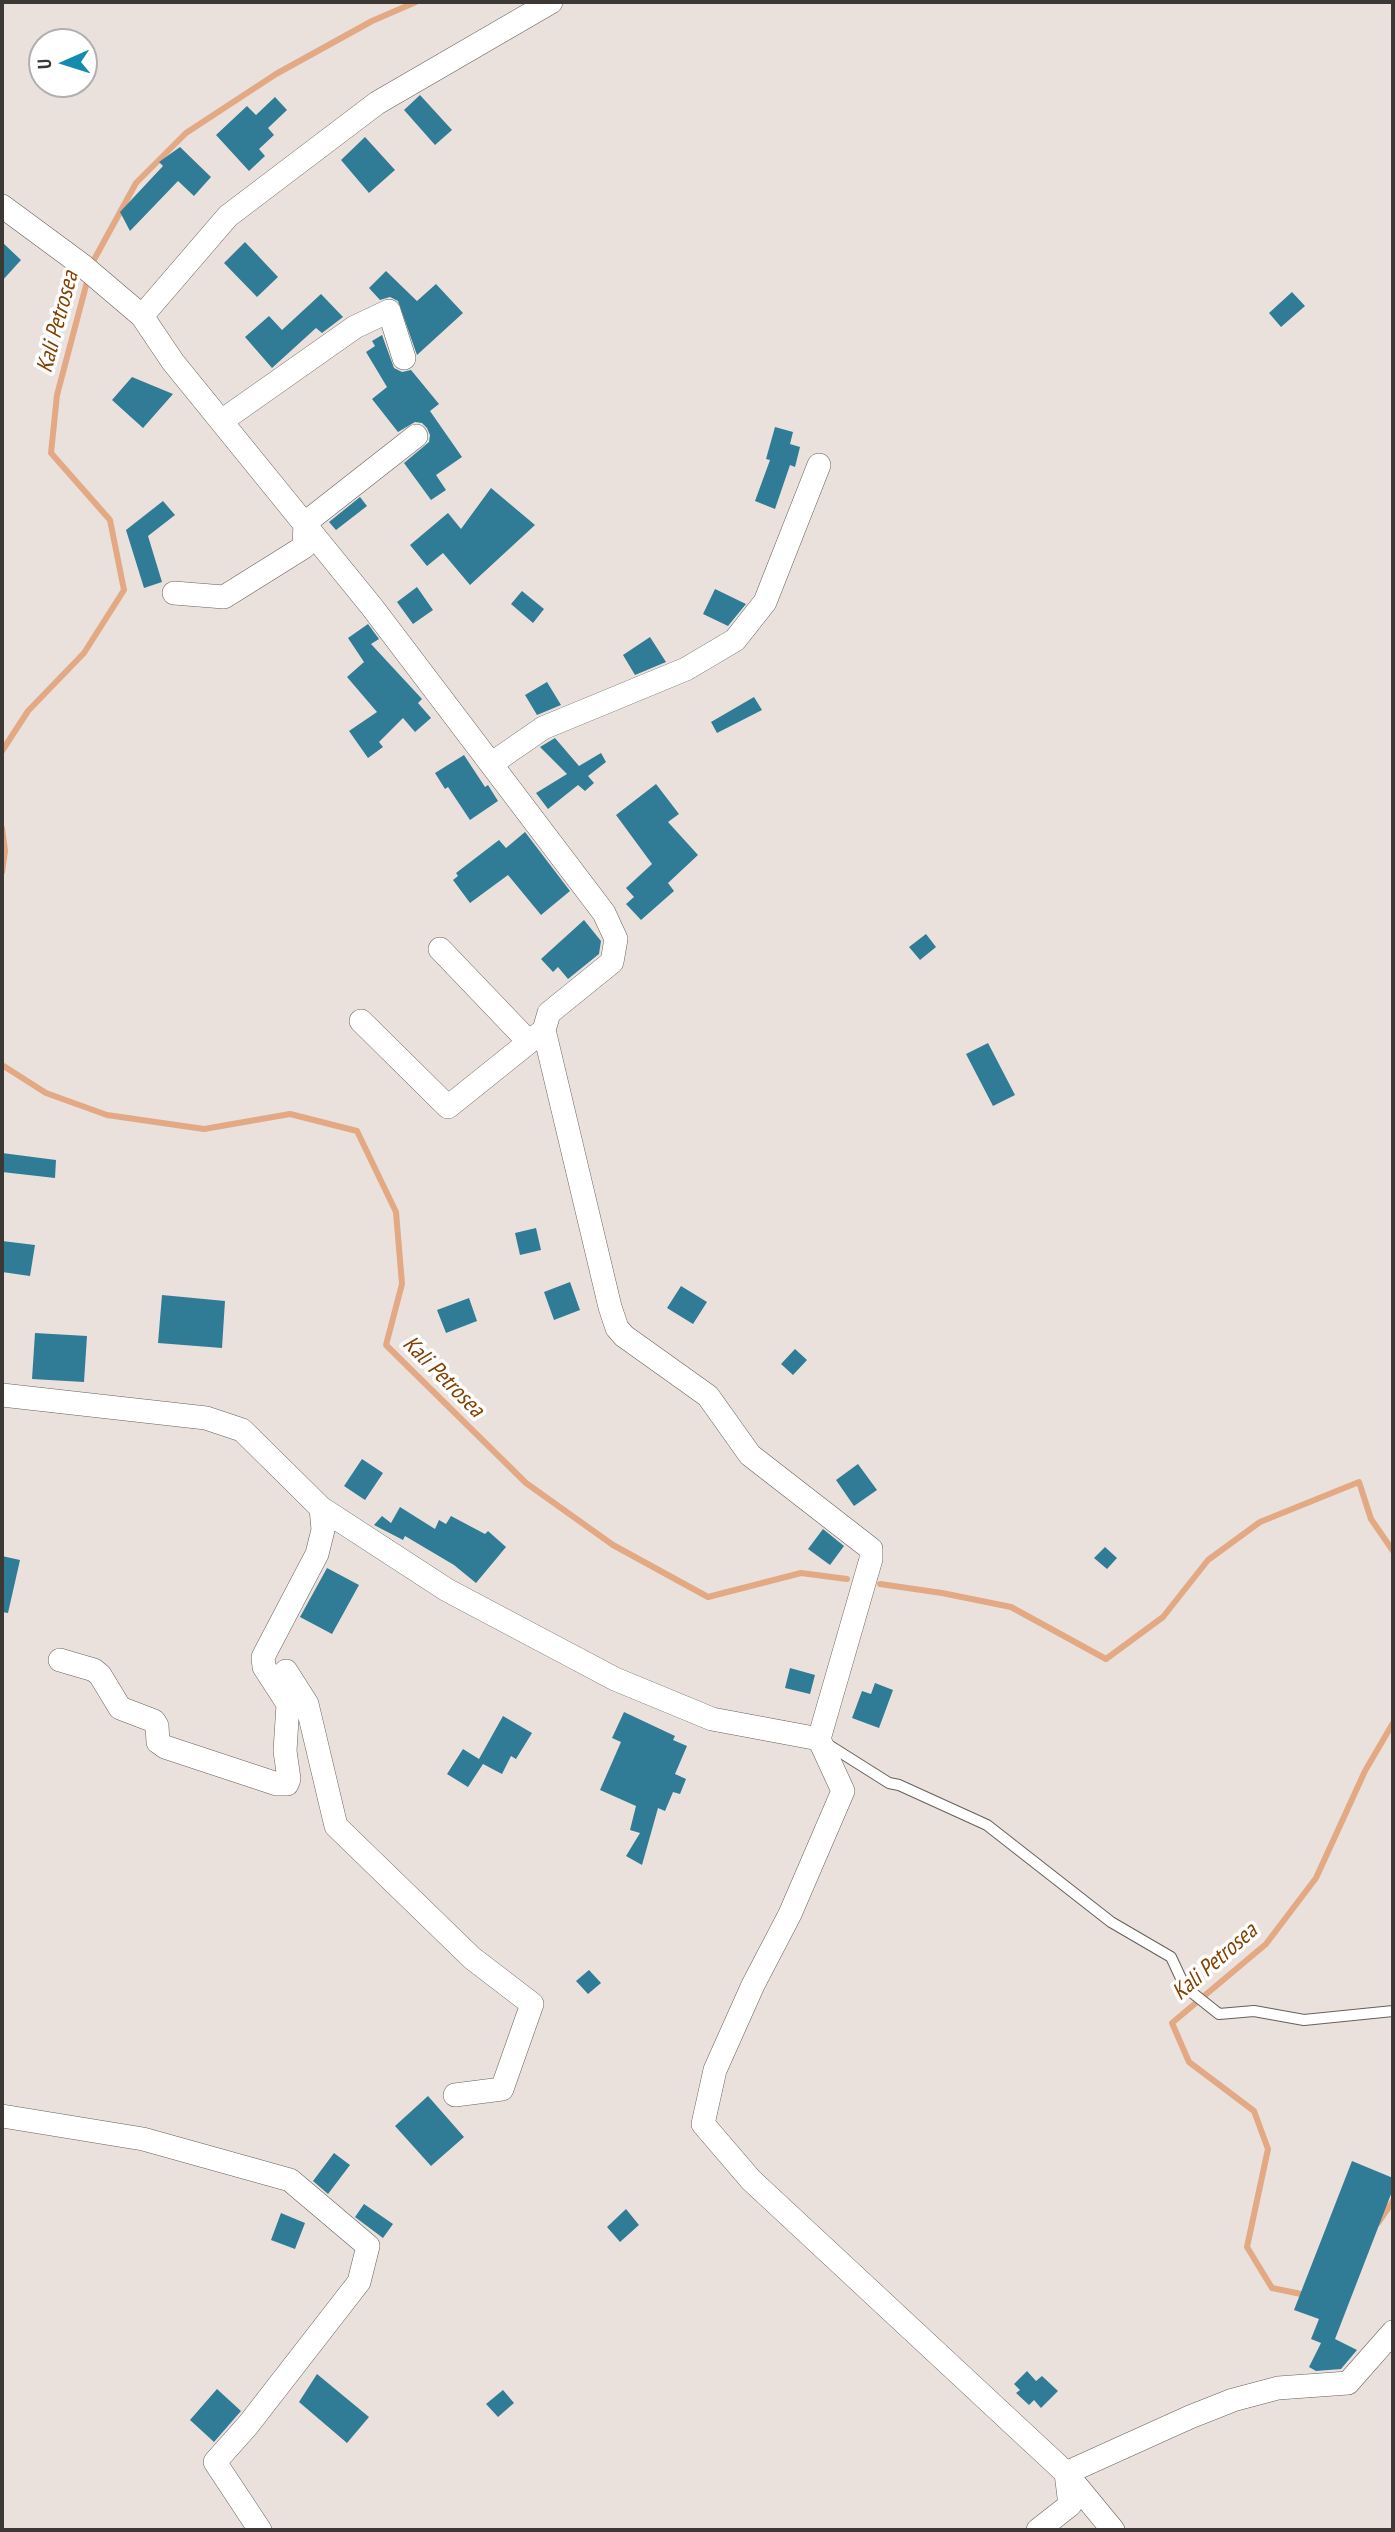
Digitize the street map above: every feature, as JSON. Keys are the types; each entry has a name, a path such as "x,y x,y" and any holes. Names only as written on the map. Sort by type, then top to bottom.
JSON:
{"street":[{"path":"142,316 228,216 377,103 551,2"},
{"path":"2,205 82,265 142,316 173,362 373,607 604,913 615,939 612,962 549,1013 536,1036 448,1107 361,1021"},
{"path":"223,420 355,327 389,311 404,358"},
{"path":"174,593 224,597 304,547 305,523 416,436"},
{"path":"491,764 543,728 686,669 735,640 765,602 819,465"},
{"path":"440,949 536,1036 617,1328 624,1336 708,1396 750,1455 759,1463 871,1549 871,1559 819,1738 843,1791 790,1914 753,1984 715,2070 703,2123 751,2180 1066,2473 1113,2530"},
{"path":"2,1395 206,1418 242,1430 321,1508 447,1591 615,1679 712,1719 819,1738"},
{"path":"60,1660 94,1670 100,1675 120,1708 154,1721 158,1742 165,1747 277,1784 286,1784 289,1779 285,1751 288,1704 264,1667 263,1657 317,1554 323,1531 321,1508"},
{"path":"270,1645 306,1704 336,1826 472,1958 532,2004 502,2089 455,2095"},
{"path":"2,2116 143,2139 290,2180 368,2246 359,2282 248,2425 215,2462 260,2530"},
{"path":"1066,2473 1233,2400 1278,2388 1348,2384 1393,2332"},
{"path":"1038,2530 1070,2505 1066,2473"}],"lane":[{"path":"819,1738 889,1783 899,1785 987,1825 1111,1923 1171,1957 1185,1987 1219,2014 1254,2011 1304,2020 1393,2011"}],"building":[{"path":"420,95 452,130 435,145 404,110"},
{"path":"275,97 287,110 268,128 274,135 259,149 265,156 249,171 216,135 247,106 256,115"},
{"path":"365,137 395,170 369,193 341,160"},
{"path":"180,147 211,177 194,196 178,181 130,231 120,212 163,166 159,162"},
{"path":"2,242 21,260 2,281"},
{"path":"245,242 278,277 257,297 224,263"},
{"path":"386,271 417,301 436,284 463,313 417,355 398,301 390,297 380,300 369,288"},
{"path":"1292,292 1305,306 1281,327 1269,313"},
{"path":"321,294 343,317 322,333 316,328 272,368 245,337 269,316 282,330"},
{"path":"382,335 394,368 402,372 411,370 439,404 430,411 462,457 436,475 446,490 431,500 404,463 429,442 427,428 422,423 415,422 398,432 372,399 387,387 366,352 375,346 372,341"},
{"path":"132,377 173,394 143,428 112,400"},
{"path":"775,427 793,432 790,444 800,447 795,467 790,465 775,509 755,501 770,460 766,459"},
{"path":"491,488 535,525 470,585 443,553 427,566 410,545 448,513 461,529"},
{"path":"360,497 367,506 336,530 329,522"},
{"path":"163,501 175,515 148,536 162,582 144,588 126,530"},
{"path":"417,587 433,610 413,624 397,602"},
{"path":"715,589 746,604 728,626 703,614"},
{"path":"522,591 544,609 533,623 511,604"},
{"path":"368,624 379,639 371,644 422,699 418,703 431,718 415,732 403,718 379,742 383,747 368,758 349,731 377,712 347,677 364,662 348,638"},
{"path":"650,637 666,662 635,675 623,655"},
{"path":"547,682 561,705 537,715 525,695"},
{"path":"754,697 762,710 717,733 711,722"},
{"path":"555,738 579,766 601,753 606,762 588,776 594,783 585,791 578,785 548,809 536,793 567,774 540,747"},
{"path":"464,755 485,787 488,785 498,801 470,820 435,773"},
{"path":"656,784 679,814 668,822 698,855 668,883 674,891 641,920 626,904 634,897 626,888 652,864 616,815"},
{"path":"525,832 570,891 541,915 508,875 470,903 453,880 458,876 456,873 499,840 506,848"},
{"path":"584,920 601,941 599,954 568,979 558,967 553,972 541,959"},
{"path":"926,934 936,947 920,960 909,947"},
{"path":"988,1043 1015,1095 993,1106 966,1054"},
{"path":"2,1153 56,1160 55,1178 2,1172"},
{"path":"536,1228 541,1250 520,1255 515,1233"},
{"path":"2,1241 35,1245 30,1276 2,1272"},
{"path":"570,1282 580,1310 554,1320 544,1292"},
{"path":"681,1286 707,1302 693,1324 667,1308"},
{"path":"162,1295 225,1301 222,1348 158,1343"},
{"path":"469,1298 477,1321 446,1333 437,1310"},
{"path":"35,1333 87,1336 84,1382 32,1379"},
{"path":"795,1349 807,1360 793,1375 781,1364"},
{"path":"362,1459 383,1473 365,1500 344,1486"},
{"path":"858,1464 877,1490 854,1506 836,1480"},
{"path":"400,1507 435,1529 439,1520 446,1524 451,1516 485,1534 488,1531 506,1547 476,1583 454,1565 405,1536 403,1540 374,1525 382,1516 391,1523"},
{"path":"823,1529 844,1546 830,1565 808,1549"},
{"path":"1105,1547 1117,1558 1107,1569 1094,1558"},
{"path":"2,1556 20,1560 8,1613 2,1612"},
{"path":"327,1568 359,1585 332,1634 300,1617"},
{"path":"790,1668 815,1675 810,1694 785,1688"},
{"path":"875,1683 893,1690 879,1728 852,1718 862,1691 871,1694"},
{"path":"624,1712 675,1736 673,1740 687,1746 675,1774 686,1779 680,1794 673,1792 665,1811 658,1808 642,1865 626,1856 640,1833 630,1830 636,1806 600,1790 621,1742 612,1738"},
{"path":"503,1716 532,1733 516,1759 511,1756 502,1774 483,1764 468,1787 447,1774 463,1749 479,1759"},
{"path":"589,1970 601,1983 588,1994 576,1981"},
{"path":"428,2096 464,2137 431,2166 395,2126"},
{"path":"334,2153 350,2165 328,2194 313,2181"},
{"path":"1352,2161 1393,2178 1393,2189 1335,2339 1357,2350 1341,2369 1316,2371 1309,2367 1321,2343 1311,2339 1319,2319 1294,2310"},
{"path":"364,2204 393,2224 383,2238 355,2217"},
{"path":"626,2209 639,2225 620,2242 607,2227"},
{"path":"281,2213 305,2223 295,2249 271,2240"},
{"path":"1027,2371 1036,2381 1042,2376 1058,2391 1041,2408 1034,2400 1029,2405 1016,2393 1020,2390 1014,2384"},
{"path":"317,2374 369,2417 347,2443 299,2402"},
{"path":"217,2389 241,2411 214,2442 190,2420"},
{"path":"503,2390 514,2403 498,2417 486,2404"}],"waterway":[{"name":"Kali Petrosea","path":"90,267 136,183 186,133 276,74 372,21 416,2"},
{"name":"Kali Petrosea","path":"2,751 28,711 84,653 124,590 110,520 51,453 57,395 88,278"},
{"name":"Kali Petrosea","path":"2,828 5,851 2,872"},
{"name":"Kali Petrosea","path":"2,1065 46,1093 107,1115 204,1129 290,1114 357,1131 396,1212 402,1284 386,1345 526,1483 613,1545 708,1597 801,1573 847,1579"},
{"name":"Kali Petrosea","path":"880,1584 1011,1607 1106,1659 1163,1617 1208,1560 1260,1522 1359,1482 1371,1519 1393,1551"},
{"name":"Kali Petrosea","path":"1306,2295 1272,2288 1247,2247 1268,2149 1254,2111 1189,2062 1172,2023 1266,1944 1316,1878 1365,1771 1393,1723"},
{"name":"Kali Petrosea","path":"1378,2223 1393,2201"}]}
